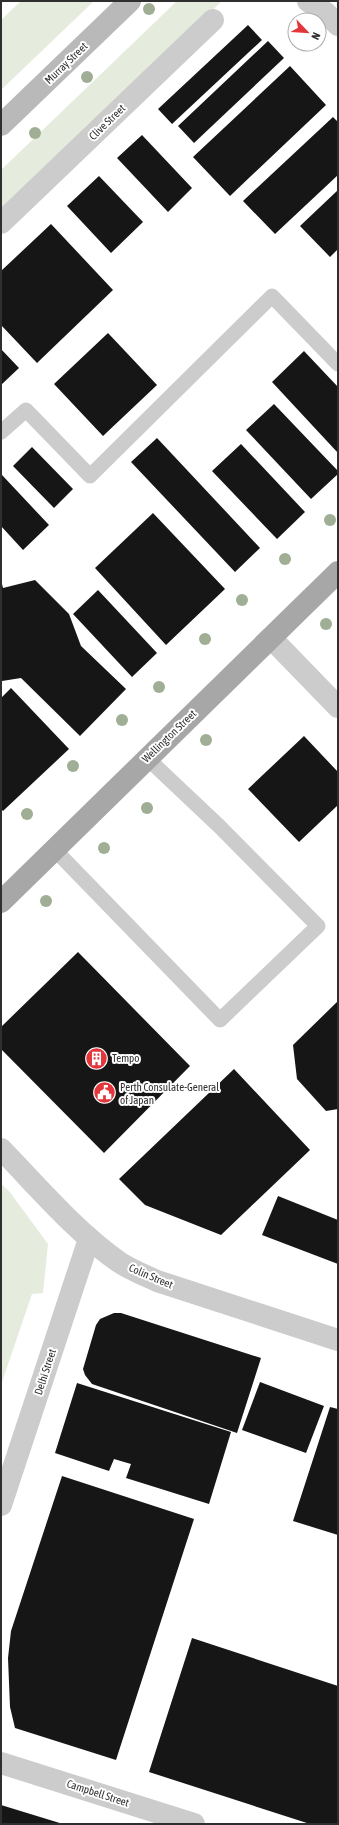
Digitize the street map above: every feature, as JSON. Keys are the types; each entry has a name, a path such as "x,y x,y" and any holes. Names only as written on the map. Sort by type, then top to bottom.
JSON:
{"main road":[{"name":"Murray Street","path":"1,125 130,1"},
{"name":"Wellington Street","path":"1,902 338,572"}],"street":[{"path":"308,1 328,13"},
{"name":"Clive Street","path":"1,223 213,20"},
{"path":"271,638 338,707"},
{"name":"Colin Street","path":"1,1149 89,1238 120,1262 157,1281 338,1340"},
{"name":"Delhi Street","path":"1,1505 89,1238"},
{"name":"Campbell Street","path":"1,1763 194,1824"}],"lane":[{"path":"1,432 26,410 90,476 272,296 338,364"},
{"path":"54,850 220,1020 318,926 219,826 147,758"}],"green space":[{"path":"21,1 94,1 1,90 1,20"},
{"path":"177,1 222,1 1,212 1,170"},
{"path":"1,1184 9,1191 48,1244 43,1293 32,1294 1,1385"}],"building":[{"path":"248,25 262,40 172,124 158,109"},
{"path":"268,41 284,58 194,143 178,126"},
{"path":"290,66 326,105 230,196 193,157"},
{"path":"333,117 338,122 338,175 275,234 243,201"},
{"path":"142,135 192,188 168,212 117,158"},
{"path":"99,176 143,222 111,253 67,206"},
{"path":"338,190 338,249 330,257 300,226"},
{"path":"51,224 113,290 37,363 1,325 1,271"},
{"path":"108,333 157,385 103,436 54,384"},
{"path":"1,349 19,368 1,385"},
{"path":"304,351 338,387 338,453 272,382"},
{"path":"274,404 338,471 338,474 311,499 246,430"},
{"path":"157,438 260,548 235,572 131,462"},
{"path":"241,444 305,512 277,539 212,471"},
{"path":"32,447 73,489 54,508 13,466"},
{"path":"2,475 49,525 23,550 1,526"},
{"path":"153,513 225,589 166,645 95,568"},
{"path":"1,580 3,588 35,580 69,614 81,646 126,689 80,736 21,678 1,680"},
{"path":"98,590 157,653 132,677 73,614"},
{"path":"11,688 69,749 3,811 1,809 1,698"},
{"path":"304,736 338,772 338,805 299,842 248,789"},
{"name":"Tempo","path":"78,952 190,1066 104,1153 1,1049 1,1027"},
{"path":"338,1001 338,1109 326,1111 297,1079 293,1045"},
{"path":"234,1069 310,1150 221,1235 145,1205 119,1179"},
{"path":"278,1196 338,1220 338,1264 262,1235"},
{"path":"114,1313 121,1313 261,1358 237,1433 92,1384 85,1375 83,1369 96,1325 100,1319"},
{"path":"260,1382 324,1406 306,1453 242,1430"},
{"path":"77,1383 231,1432 209,1504 126,1478 131,1464 114,1459 109,1471 55,1453"},
{"path":"330,1407 338,1409 338,1535 293,1521"},
{"path":"62,1476 194,1519 116,1760 15,1728 10,1707 8,1658 11,1631"},
{"path":"192,1638 338,1686 338,1824 310,1824 149,1772"},
{"path":"1,1805 63,1824 1,1824"}],"place":[{"name":"Tempo","path":"96,1058"},
{"name":"Perth Consulate-General of Japan","path":"104,1093"}]}
